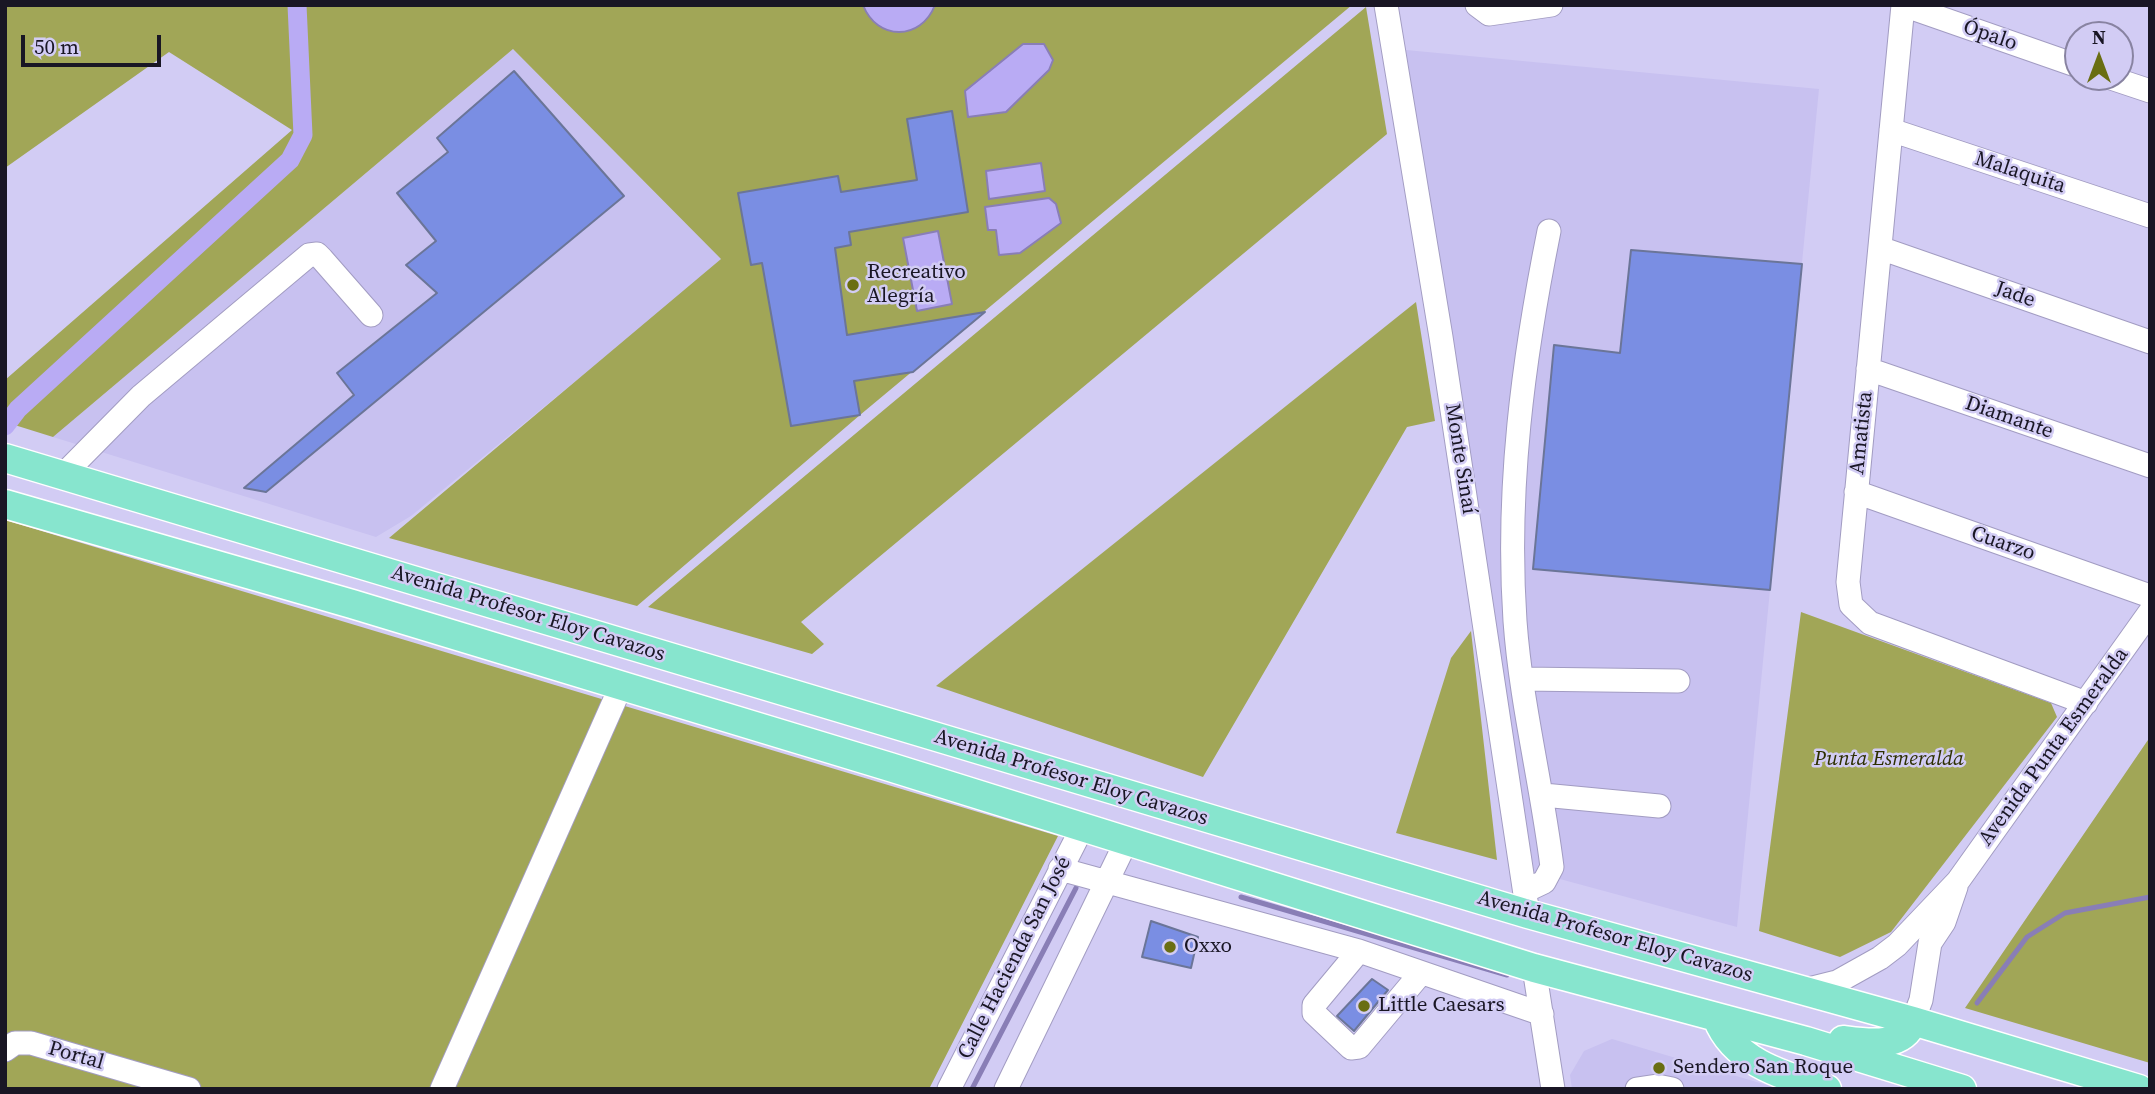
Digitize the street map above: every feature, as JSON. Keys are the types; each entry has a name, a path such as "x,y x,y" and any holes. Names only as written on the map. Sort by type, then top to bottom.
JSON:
{"main road":[{"name":"Avenida Profesor Eloy Cavazos","path":"5,458 520,612 1526,903 1805,990 2139,1089"},
{"name":"Avenida Profesor Eloy Cavazos","path":"5,504 352,604 1534,968 1806,1041 1962,1089"},
{"path":"352,604 419,609 427,599 425,583"},
{"path":"448,634 448,622 460,611 520,612"},
{"path":"1717,1018 1731,1044 1753,1061 1827,1089"},
{"path":"1806,1041 1828,1038 1876,1044 1888,1042 1906,1033 1913,1021"}],"street":[{"name":"Monte Sinaí","path":"1386,5 1443,350 1526,903"},
{"path":"1477,5 1489,14 1551,5"},
{"name":"Ópalo","path":"1903,5 2064,61"},
{"name":"Amatista","path":"1903,5 1848,594 1855,611 1870,623 2086,703"},
{"name":"Malaquita","path":"1891,130 2150,216"},
{"path":"1526,903 1552,872 1543,795 1522,679 1513,588 1515,464 1527,342 1549,231"},
{"name":"Jade","path":"1880,248 2150,342"},
{"path":"63,475 141,396 309,256 317,254 322,258 371,315"},
{"name":"Diamante","path":"1868,369 2150,466"},
{"name":"Cuarzo","path":"1856,492 2150,596"},
{"name":"Avenida Punta Esmeralda","path":"1805,990 1837,982 1890,951 1958,881 2150,612"},
{"path":"1522,679 1678,681"},
{"path":"442,1089 621,686"},
{"path":"1543,795 1659,806"},
{"name":"Calle Hacienda San José","path":"949,1089 1082,828"},
{"path":"1006,1089 1126,842"},
{"path":"1060,869 1359,951 1542,1014"},
{"name":"Avenida Punta Esmeralda","path":"1913,1021 1921,1000 1930,943 1944,922 1958,881"},
{"path":"1359,951 1314,1005 1314,1013 1352,1048 1359,1047 1421,973"},
{"path":"1534,968 1553,1089"},
{"name":"Portal","path":"5,1049 15,1042 31,1042 189,1089"},
{"path":"1637,1089 1657,1086 1672,1089"}],"shaded area":[{"path":"863,5 935,5 920,25 899,32 878,25"},
{"path":"1023,44 1044,44 1053,60 1049,70 1006,112 968,117 965,91"},
{"path":"513,49 721,259 700,279 411,516 376,537 53,437"},
{"path":"1406,50 1819,89 1737,927 1534,872"},
{"path":"1041,163 1045,191 989,199 986,171"},
{"path":"1049,198 1056,204 1061,223 1020,253 999,255 996,230 988,230 985,207"},
{"path":"938,231 952,304 917,311 903,238"},
{"path":"1612,1039 1780,1089 1572,1089 1570,1075 1584,1051"}],"green space":[{"name":"Recreativo Alegría","path":"5,5 1352,5 860,415 637,606 389,538 721,259 513,49 53,437 5,422 5,380 292,130 169,52 5,168"},
{"path":"1366,7 1387,134 801,622 824,644 812,654 648,607"},
{"path":"1416,302 1435,421 1407,427 1203,777 936,686"},
{"path":"5,520 1058,836 929,1089 5,1089"},
{"name":"Punta Esmeralda","path":"1801,612 2051,703 2057,717 1891,932 1840,957 1759,931"},
{"path":"1471,631 1497,860 1396,833 1451,658"},
{"path":"2150,737 2150,1063 1965,1008"}],"building":[{"path":"514,71 624,196 266,492 244,488 354,395 337,373 437,293 406,265 436,241 397,193 448,152 437,138"},
{"path":"952,111 968,212 849,232 851,245 835,248 847,335 985,312 913,372 854,381 860,415 791,426 762,263 751,265 738,193 838,176 841,192 917,180 907,119"},
{"path":"1631,250 1802,264 1770,590 1533,569 1554,345 1620,353"},
{"name":"Oxxo","path":"1151,921 1198,937 1191,968 1142,957"},
{"name":"Little Caesars","path":"1372,979 1388,990 1354,1031 1337,1016"}],"waterway":[{"path":"5,426 18,409 290,160 303,135 297,5"},
{"path":"972,1089 1076,888"},
{"path":"1241,897 1507,975"},
{"path":"1977,1003 2027,937 2065,913 2150,897"}],"place":[{"name":"Recreativo Alegría","path":"853,285"},
{"name":"Oxxo","path":"1170,947"},
{"name":"Little Caesars","path":"1364,1006"},
{"name":"Sendero San Roque","path":"1659,1068"}]}
